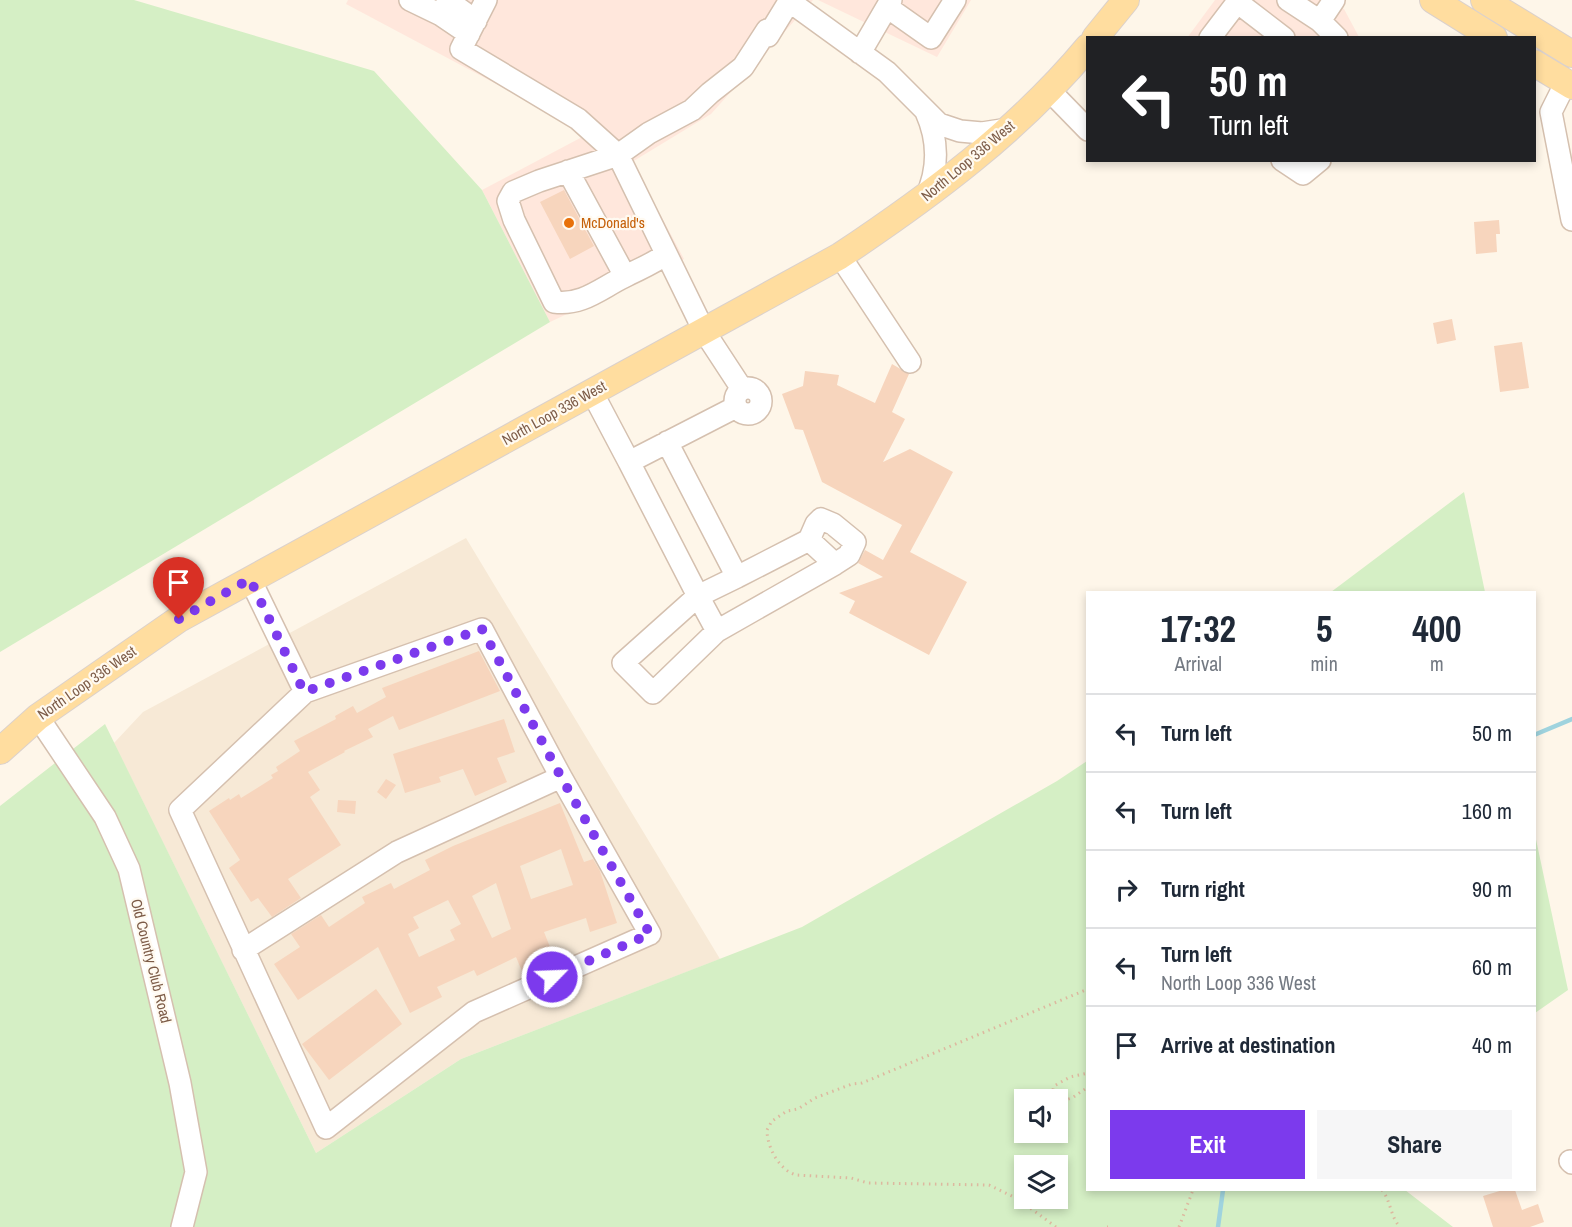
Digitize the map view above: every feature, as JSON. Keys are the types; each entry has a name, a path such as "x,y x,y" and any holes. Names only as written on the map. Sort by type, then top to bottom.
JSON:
{"main road":[{"path":"1097,36 1126,0"},
{"path":"1433,0 1491,36"},
{"path":"1484,0 1572,54"},
{"name":"North Loop 336 West","path":"0,751 38,717 179,619 840,256 926,197 972,161 1049,90 1086,49"},
{"path":"1536,64 1569,84"}],"street":[{"path":"410,0 472,28"},
{"path":"447,0 472,28"},
{"path":"486,0 461,49 578,119 618,155 739,398 667,442 629,462"},
{"path":"860,52 889,4 931,38 955,0"},
{"path":"1288,0 1320,21 1335,36"},
{"path":"1320,21 1334,0"},
{"path":"666,254 649,267 625,276 594,295 567,304 554,302 514,220 508,201 513,192 618,155 649,133 692,110 742,67 767,30 768,36 790,1 887,72 939,124 982,133 1008,129"},
{"path":"1212,36 1238,1 1282,36"},
{"path":"1569,84 1551,112 1572,220"},
{"path":"1049,90 1086,128"},
{"path":"926,112 932,127 936,152 933,182 926,197"},
{"path":"1285,162 1303,174 1318,162"},
{"path":"568,171 625,276"},
{"path":"840,256 910,362"},
{"path":"592,392 717,631"},
{"path":"667,442 737,577"},
{"path":"822,519 833,524 855,542 849,555 717,631 653,693 623,663 698,596 809,540 816,524 822,519"},
{"path":"809,540 835,564"},
{"path":"250,579 304,692"},
{"path":"482,629 561,777 650,934 474,1012 326,1128 180,810 304,692 482,629"},
{"name":"Old Country Club Road","path":"38,717 105,817 129,869 180,1083 196,1172 182,1227"},
{"path":"243,950 398,852 561,777"}],"path":[{"path":"1056,1227 1018,1200 989,1185 868,1183 851,1178 788,1173 783,1170 770,1146 767,1130 772,1121 781,1114 798,1109 815,1098 852,1084 862,1083 1086,990"},
{"path":"1053,1089 1054,1086 1070,1077 1086,1073"},
{"path":"1068,1099 1086,1088"},
{"path":"1179,1227 1193,1191"},
{"path":"1383,1191 1394,1220 1400,1227"}],"shaded area":[{"path":"348,0 813,0 711,114 632,162 684,259 550,322 482,190 584,136 570,123 346,4"},
{"path":"818,0 971,0 937,57"},
{"path":"1215,0 1329,0 1344,9 1358,36 1188,36"},
{"path":"466,538 720,959 461,1059 316,1153 114,743 143,712"}],"green space":[{"path":"0,0 134,0 374,71 482,190 550,322 0,652"},
{"path":"1464,492 1485,591 1332,591"},
{"path":"105,724 316,1153 461,1059 802,927 1057,781 1086,762 1086,1191 1406,1191 1453,1227 0,1227 0,806"},
{"path":"1536,839 1568,990 1536,1012"}],"building":[{"name":"McDonald's","path":"564,190 594,246 570,259 540,202"},
{"path":"1499,220 1500,234 1496,234 1497,252 1476,254 1474,222"},
{"path":"1452,319 1456,340 1437,344 1433,323"},
{"path":"1522,342 1529,388 1500,392 1494,346"},
{"path":"892,364 909,374 892,412 905,419 883,462 910,449 953,472 910,552 967,582 929,655 849,613 855,601 839,593 883,577 858,563 865,550 883,560 902,525 822,482 803,430 795,429 782,394 803,386 805,371 839,375 837,385 875,403"},
{"path":"479,651 500,691 399,730 393,716 368,729 373,737 308,772 320,790 310,797 341,845 288,879 301,898 272,917 258,898 251,902 229,868 240,860 209,811 229,798 230,800 239,794 241,798 273,778 271,775 278,771 276,767 300,751 294,741 336,719 335,716 353,706 357,713 386,697 382,688"},
{"path":"504,719 515,752 497,758 507,782 475,796 463,769 439,777 441,782 405,793 393,754"},
{"path":"386,779 396,785 386,799 377,792"},
{"path":"338,800 356,801 355,814 337,812"},
{"path":"560,803 584,862 593,859 600,871 617,923 590,932 586,918 544,932 556,962 524,976 516,957 477,976 474,970 437,987 442,997 410,1013 378,947 298,1000 274,964 300,947 291,934 321,915 329,927 365,903 362,897 391,883 394,889 430,870 425,860 453,846","holes":["561,849 573,885 531,899 520,866","496,883 511,929 492,938 472,896","448,900 461,924 450,930 455,940 419,957 408,934 419,928 413,917"]},
{"path":"376,989 402,1024 329,1080 302,1044"},
{"path":"1500,1191 1515,1191 1522,1210 1538,1204 1544,1222 1530,1227 1493,1227 1483,1196"}],"waterway":[{"path":"1536,734 1572,719"},
{"path":"1218,1227 1223,1191"}],"place":[{"name":"McDonald's","path":"569,223"}],"route":[{"path":"179,619 250,579 304,692 482,629 561,777 650,934 552,977"}]}
